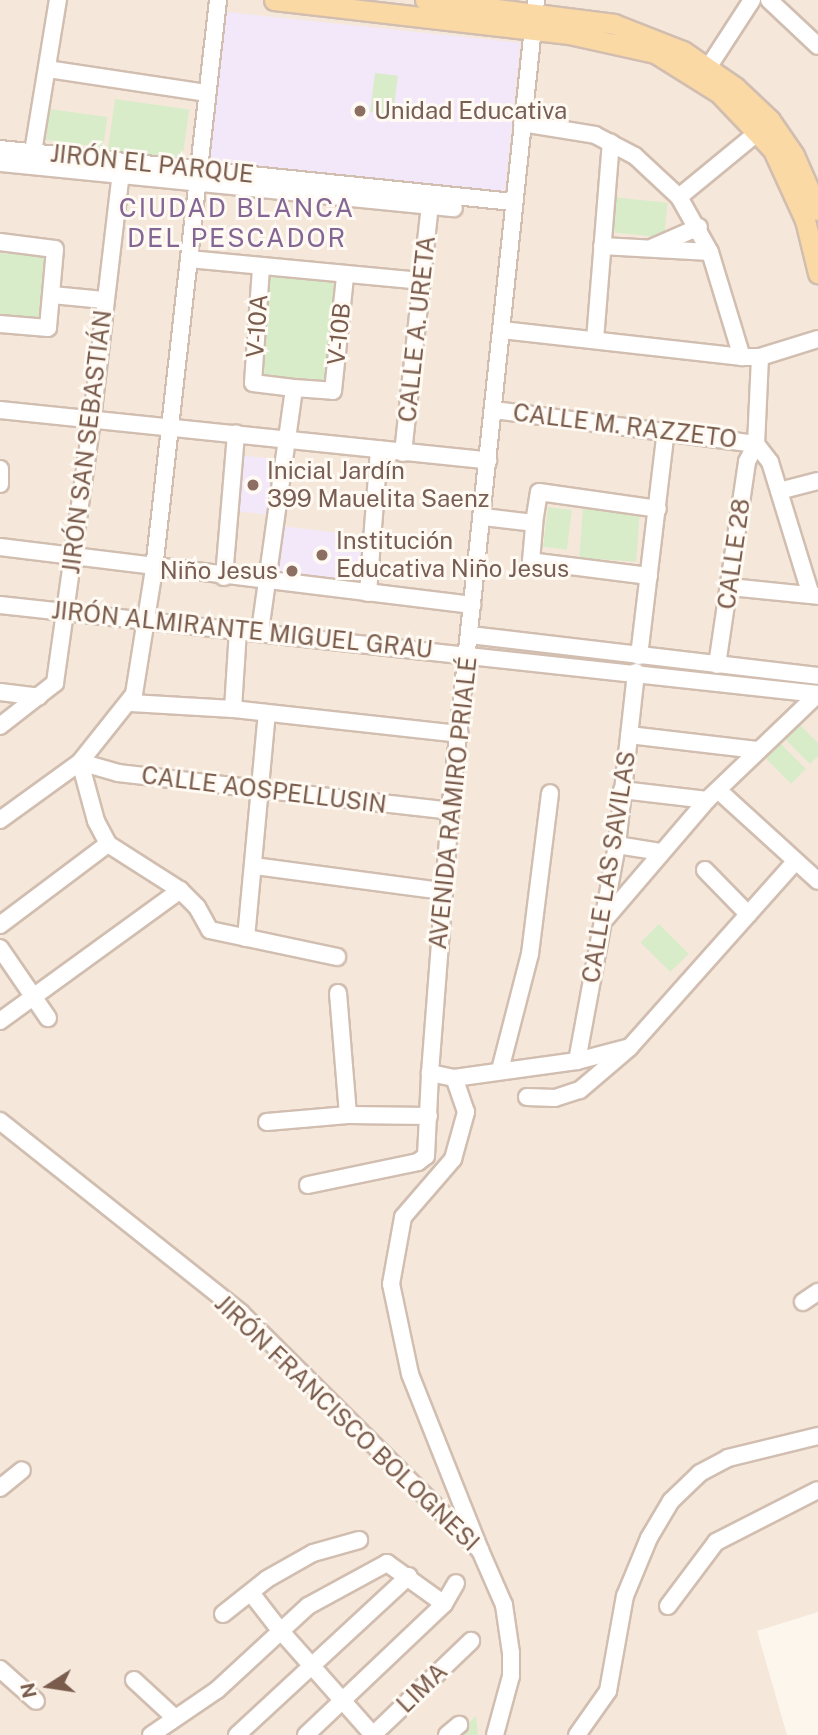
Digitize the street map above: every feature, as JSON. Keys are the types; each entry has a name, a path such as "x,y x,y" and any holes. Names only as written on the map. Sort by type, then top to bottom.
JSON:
{"main road":[{"path":"274,0 535,14"},
{"path":"436,1 535,14 655,53 706,74 770,120 794,155 814,215 818,273"},
{"path":"706,74 758,132 814,215"}],"street":[{"path":"33,152 58,0"},
{"path":"0,820 80,762 131,703 154,569 218,0"},
{"path":"706,74 752,0"},
{"path":"769,0 818,46"},
{"name":"AVENIDA RAMIRO PRIALÉ","path":"308,1185 418,1162 426,1156 442,891 494,410 512,207 535,14"},
{"path":"48,69 206,93"},
{"path":"522,123 580,131 611,143 650,168 679,197 699,226 710,252 742,357"},
{"path":"679,197 758,132"},
{"path":"595,340 611,143"},
{"name":"JIRÓN EL PARQUE","path":"0,149 430,206 512,207"},
{"name":"JIRÓN EL PARQUE","path":"0,163 121,173 198,174 512,207"},
{"name":"JIRÓN SAN SEBASTIÁN","path":"0,726 55,683 92,419 121,173"},
{"name":"CALLE A. URETA","path":"404,453 430,206"},
{"path":"649,248 699,226"},
{"path":"0,242 55,249 48,328 0,324"},
{"path":"602,246 710,252"},
{"path":"189,259 345,276 423,281"},
{"name":"V-10A","path":"261,268 253,383 294,388"},
{"name":"V-10B","path":"294,388 333,391 345,276"},
{"path":"52,295 104,300"},
{"path":"502,330 742,357 760,357 818,339"},
{"name":"CALLE 28","path":"717,665 747,462 756,444 760,357"},
{"path":"260,631 294,388"},
{"path":"0,410 488,460"},
{"name":"CALLE M. RAZZETO","path":"494,410 666,430 756,444"},
{"name":"CALLE LAS SAVILAS","path":"577,1061 617,845 666,430"},
{"path":"224,577 236,434"},
{"path":"730,587 814,596 770,462 756,444"},
{"path":"368,593 379,449"},
{"path":"779,491 818,481"},
{"path":"649,576 531,561 534,523 539,492 658,509"},
{"path":"483,517 534,523"},
{"path":"0,547 267,583 472,605"},
{"name":"JIRÓN ALMIRANTE MIGUEL GRAU","path":"0,605 468,653 638,664 717,665 818,676"},
{"path":"233,709 238,629"},
{"name":"JIRÓN ALMIRANTE MIGUEL GRAU","path":"470,635 818,694"},
{"path":"0,691 39,697"},
{"path":"605,919 712,795 818,694"},
{"path":"131,703 233,709 460,734"},
{"path":"246,939 267,713"},
{"path":"629,735 757,750"},
{"path":"80,762 96,821 108,844 180,891 197,907 210,930 337,957"},
{"name":"CALLE AOSPELLUSIN","path":"80,762 118,773 259,792 450,811"},
{"path":"622,790 712,795 818,881"},
{"path":"500,1070 530,954 550,793"},
{"path":"0,925 108,844"},
{"path":"617,845 661,852"},
{"path":"527,1097 555,1098 580,1090 605,1073 795,862"},
{"path":"254,866 442,891"},
{"path":"705,870 748,914"},
{"path":"0,1021 180,891"},
{"path":"0,948 48,1018"},
{"path":"338,993 348,1115"},
{"path":"430,1073 454,1078 577,1061 630,1047"},
{"path":"454,1078 466,1112 462,1138 443,1175 403,1217 394,1259 393,1305 410,1374 480,1550"},
{"path":"267,1122 348,1115 429,1116"},
{"name":"JIRÓN FRANCISCO BOLOGNESI","path":"0,1121 241,1313 480,1550 504,1605 512,1653 511,1676 495,1735"},
{"path":"803,1302 818,1292"},
{"path":"577,1735 608,1691 625,1596 649,1538 671,1502 701,1473 728,1458 818,1436"},
{"path":"0,1488 22,1470"},
{"path":"668,1606 716,1542 818,1490"},
{"path":"223,1614 313,1553 359,1540"},
{"path":"152,1735 174,1717 217,1690 279,1629 339,1587 387,1563 409,1576 444,1604"},
{"path":"237,1735 310,1664 409,1576"},
{"path":"306,1735 444,1604 456,1583"},
{"path":"251,1593 279,1629 373,1735"},
{"name":"LIMA","path":"373,1735 471,1641"},
{"path":"0,1669 36,1701"},
{"path":"134,1680 174,1717"}],"shaded area":[{"path":"0,0 818,0 818,1612 757,1631 787,1735 0,1735"},
{"name":"Unidad Educativa","path":"217,11 520,43 503,210 199,178"},
{"name":"Inicial Jardín 399 Mauelita Saenz","path":"237,455 275,459 269,515 231,511"},
{"name":"Institución Educativa Niño Jesus","path":"281,526 367,537 362,584 275,574"}],"green space":[{"path":"375,73 398,76 393,115 370,112"},
{"path":"115,99 189,109 182,163 107,152"},
{"path":"50,109 107,117 103,148 46,140"},
{"path":"612,197 668,203 664,238 608,232"},
{"path":"0,253 44,257 38,323 0,322"},
{"path":"270,275 338,283 326,383 258,374"},
{"path":"583,506 640,510 636,562 579,558"},
{"path":"548,507 572,510 567,550 543,547"},
{"path":"799,724 818,743 818,756 810,764 784,738"},
{"path":"779,742 806,769 791,784 764,757"},
{"path":"659,924 689,954 670,972 641,942"},
{"path":"476,1716 478,1735 456,1735"}],"place":[{"name":"Unidad Educativa","path":"360,111"},
{"name":"Inicial Jardín 399 Mauelita Saenz","path":"253,485"},
{"name":"Institución Educativa Niño Jesus","path":"322,555"},
{"name":"Niño Jesus","path":"292,571"}],"district":[{"name":"CIUDAD BLANCA DEL PESCADOR","path":"237,223"}]}
